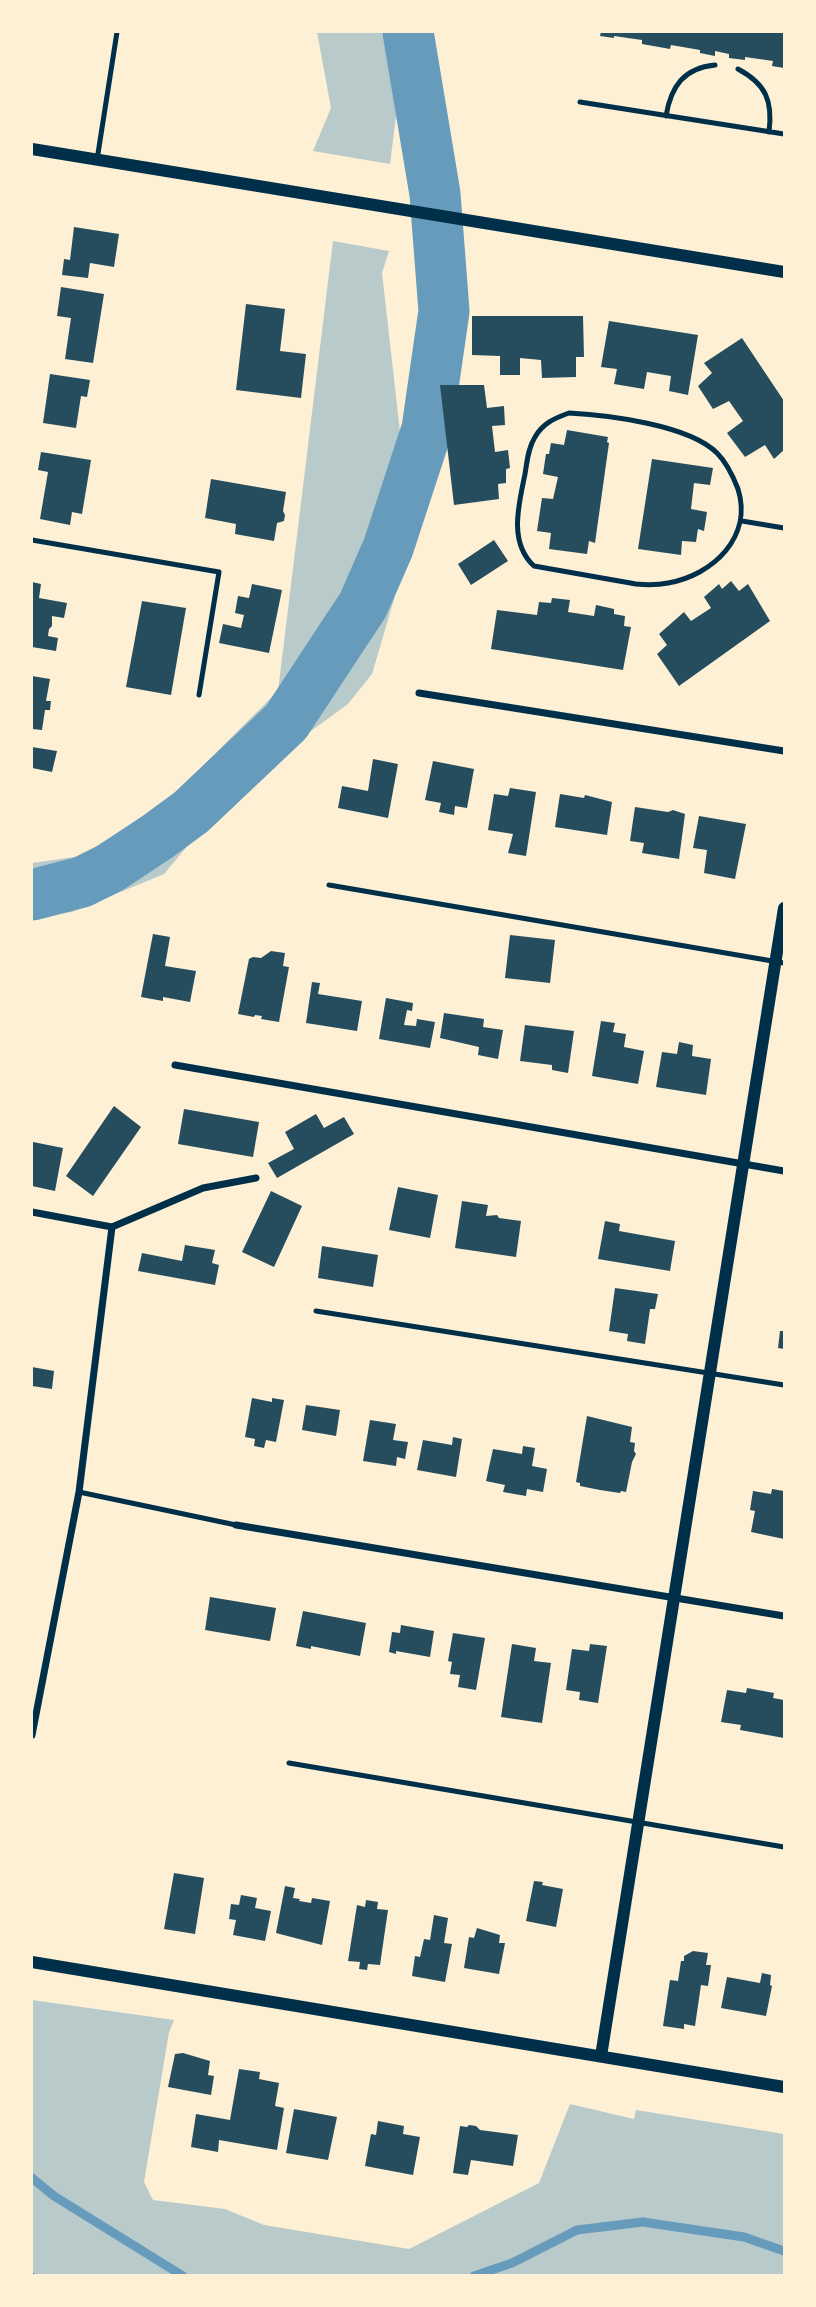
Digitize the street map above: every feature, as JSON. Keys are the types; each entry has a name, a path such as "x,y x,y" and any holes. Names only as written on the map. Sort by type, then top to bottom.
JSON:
{"street":[{"path":"32,149 785,272"},
{"path":"419,694 785,751"},
{"path":"601,2056 743,1164 780,962 785,908"},
{"path":"175,1065 785,1171"},
{"path":"32,1212 112,1227 203,1188 256,1178"},
{"path":"32,1735 79,1492 112,1227"},
{"path":"236,1525 785,1616"},
{"path":"32,1962 785,2087"}],"lane":[{"path":"97,160 117,32"},
{"path":"666,116 671,95 680,80 693,70 715,65"},
{"path":"738,69 764,91 771,108 769,132"},
{"path":"580,102 785,134"},
{"path":"569,414 589,414 680,432 716,451 727,464 735,482 742,510 741,521 735,540 727,551 709,566 670,583 653,585 534,566 522,549 517,533 518,510 534,438 545,424 569,414"},
{"path":"741,521 785,528"},
{"path":"32,540 219,572 199,695"},
{"path":"329,885 780,962"},
{"path":"316,1311 785,1385"},
{"path":"79,1492 236,1525"},
{"path":"289,1763 785,1847"}],"shaded area":[{"path":"317,32 400,32 400,84 390,164 313,151 331,108"},
{"path":"333,241 389,251 382,273 412,538 372,674 348,704 241,782 164,874 72,912 32,917 32,863 117,851 278,691"},
{"path":"32,2000 174,2020 169,2032 144,2182 153,2200 225,2209 264,2225 409,2249 539,2183 570,2104 634,2119 636,2110 784,2134 784,2275 32,2276"}],"building":[{"path":"601,32 784,32 784,68 772,66 773,61 729,58 729,54 715,51 715,56 700,53 700,50 671,45 670,49 642,44 642,40 600,36"},
{"path":"74,227 119,234 114,267 90,263 88,278 62,275 64,259 70,260"},
{"path":"61,287 104,294 93,363 65,359 71,318 57,316"},
{"path":"246,304 285,309 280,351 306,354 301,398 236,390"},
{"path":"472,316 583,316 584,357 576,357 576,377 542,378 541,360 520,358 520,375 500,375 500,356 472,355"},
{"path":"609,321 698,335 688,395 669,391 671,376 647,372 644,389 614,384 617,369 601,367"},
{"path":"742,338 784,401 784,450 774,459 765,445 745,457 727,433 743,421 729,401 713,409 698,386 712,373 704,363"},
{"path":"50,374 90,380 87,397 81,396 76,428 43,423"},
{"path":"440,385 484,385 487,408 504,406 505,425 492,426 495,452 508,450 510,468 506,469 506,483 498,484 499,499 454,505"},
{"path":"567,430 608,437 609,443 595,543 589,541 587,554 549,549 551,533 537,531 542,498 553,499 558,477 543,474 546,454 549,454 551,443 564,445"},
{"path":"41,452 91,460 82,514 72,512 70,525 40,519 48,472 38,470"},
{"path":"652,459 713,468 710,485 694,483 691,509 707,512 704,531 698,529 696,542 682,541 681,555 638,549"},
{"path":"211,479 286,492 284,521 277,523 274,541 235,534 236,524 205,518"},
{"path":"494,540 508,561 471,585 458,564"},
{"path":"731,581 739,591 748,584 770,621 679,686 657,654 667,645 659,634 684,612 691,621 711,608 704,597 719,584 722,589"},
{"path":"32,582 41,584 39,598 67,603 64,618 52,616 52,626 49,629 48,636 58,638 56,651 32,647"},
{"path":"252,584 282,590 269,653 219,643 223,624 241,628 244,615 235,613 238,596 249,598"},
{"path":"552,598 570,600 568,612 594,616 596,605 614,609 614,614 625,616 624,626 631,627 623,670 491,649 497,610 537,615 539,602 551,603"},
{"path":"142,601 186,608 171,695 126,687"},
{"path":"32,676 50,679 46,701 51,701 50,710 45,710 42,730 32,729"},
{"path":"32,747 57,751 52,772 32,768"},
{"path":"373,759 398,764 388,818 338,808 342,786 368,791"},
{"path":"433,761 474,769 467,808 455,806 454,815 439,812 441,803 425,800"},
{"path":"510,788 536,792 526,856 508,853 513,834 488,830 494,794 508,796"},
{"path":"560,794 584,798 585,795 612,802 607,835 555,827"},
{"path":"635,807 668,812 673,810 685,814 679,859 642,853 644,843 630,841"},
{"path":"699,816 746,824 735,879 704,873 707,850 693,848"},
{"path":"153,934 170,937 165,966 196,971 190,1002 163,997 163,1001 141,997"},
{"path":"510,935 555,940 550,983 505,978"},
{"path":"271,951 285,953 283,966 289,967 279,1022 261,1019 262,1016 238,1014 249,959 261,958"},
{"path":"312,982 320,983 318,994 362,1001 357,1031 306,1023"},
{"path":"386,998 413,1003 412,1011 407,1010 404,1025 416,1026 417,1019 435,1022 430,1048 379,1039"},
{"path":"444,1013 484,1019 483,1027 503,1030 498,1059 478,1055 479,1047 440,1038"},
{"path":"601,1021 615,1023 613,1032 626,1034 624,1047 644,1051 638,1084 592,1076"},
{"path":"525,1025 574,1031 568,1073 552,1070 552,1065 520,1061"},
{"path":"679,1042 693,1045 692,1056 711,1059 706,1095 656,1087 662,1052 677,1054"},
{"path":"114,1106 141,1127 93,1196 66,1176"},
{"path":"184,1109 259,1122 253,1157 178,1144"},
{"path":"316,1114 324,1128 344,1117 354,1134 277,1178 268,1163 294,1149 285,1132"},
{"path":"33,1142 63,1148 55,1191 32,1186"},
{"path":"398,1187 438,1195 430,1238 389,1230"},
{"path":"271,1191 302,1206 274,1267 242,1252"},
{"path":"462,1201 488,1205 486,1216 497,1215 499,1218 521,1221 516,1257 455,1248"},
{"path":"605,1221 620,1224 619,1231 675,1241 670,1271 598,1259"},
{"path":"185,1245 215,1250 212,1263 219,1265 215,1285 138,1271 142,1253 182,1261"},
{"path":"322,1246 378,1255 373,1287 318,1278"},
{"path":"615,1288 658,1294 655,1309 650,1309 645,1344 627,1341 628,1334 609,1331"},
{"path":"780,1331 784,1331 784,1349 778,1348"},
{"path":"32,1367 54,1371 52,1389 32,1386"},
{"path":"252,1398 272,1402 272,1398 284,1400 276,1442 266,1440 264,1448 254,1446 255,1439 245,1437"},
{"path":"306,1405 340,1410 336,1436 302,1430"},
{"path":"587,1416 632,1427 630,1442 635,1443 636,1454 626,1492 580,1486 580,1483 576,1482"},
{"path":"370,1420 396,1424 393,1440 408,1442 405,1459 397,1457 396,1466 363,1461"},
{"path":"453,1437 462,1439 456,1477 417,1470 423,1440 452,1445"},
{"path":"523,1446 535,1448 532,1466 547,1469 543,1492 527,1489 526,1496 503,1492 505,1485 486,1481 493,1449 522,1454"},
{"path":"772,1489 784,1491 784,1539 751,1532 755,1511 750,1510 753,1491 771,1494"},
{"path":"210,1597 276,1608 270,1641 205,1630"},
{"path":"303,1611 366,1623 360,1656 311,1646 311,1649 296,1646"},
{"path":"401,1625 434,1631 430,1657 389,1652 392,1632 400,1633"},
{"path":"453,1633 485,1638 476,1690 458,1687 460,1675 450,1674 452,1662 448,1661"},
{"path":"512,1644 536,1648 534,1661 551,1663 542,1723 501,1717"},
{"path":"590,1644 607,1646 598,1703 579,1700 580,1692 566,1690 572,1649 589,1651"},
{"path":"747,1688 774,1693 773,1698 784,1700 784,1738 740,1730 741,1725 721,1722 727,1690 746,1693"},
{"path":"174,1873 204,1878 195,1934 164,1929"},
{"path":"534,1881 563,1889 556,1927 526,1921"},
{"path":"285,1886 295,1888 293,1898 300,1899 299,1901 311,1903 312,1898 330,1901 322,1945 276,1933"},
{"path":"241,1895 257,1898 255,1908 271,1911 265,1941 233,1935 236,1920 229,1919 231,1904 239,1905"},
{"path":"366,1900 378,1902 377,1909 388,1910 380,1965 368,1964 367,1970 359,1969 360,1962 348,1961 357,1905 365,1907"},
{"path":"434,1915 448,1918 444,1943 452,1944 445,1982 412,1976 415,1956 420,1957 424,1939 430,1940"},
{"path":"477,1928 500,1935 499,1943 505,1943 499,1974 464,1968 469,1937 474,1938"},
{"path":"693,1951 708,1953 706,1965 711,1965 708,1986 701,1985 695,2026 684,2024 684,2029 663,2026 670,1980 678,1981 681,1961"},
{"path":"762,1973 771,1975 772,1986 766,2016 721,2008 727,1977 760,1983"},
{"path":"183,2053 210,2061 208,2075 214,2076 211,2095 168,2087 175,2054"},
{"path":"239,2069 260,2072 259,2079 279,2083 275,2106 284,2108 277,2150 219,2140 218,2152 191,2147 196,2114 230,2120"},
{"path":"294,2109 337,2117 328,2160 286,2153"},
{"path":"378,2121 404,2126 403,2134 420,2137 413,2175 365,2166 371,2134 376,2135"},
{"path":"469,2125 480,2130 518,2135 513,2166 471,2160 468,2175 453,2173 460,2126"}],"waterway":[{"path":"32,895 82,882 110,868 157,837 191,812 286,722 363,605 388,548 427,429 444,311 435,194 408,32"},
{"path":"32,2178 54,2196 183,2276"},
{"path":"474,2276 512,2263 577,2230 643,2222 744,2237 784,2251"}]}
